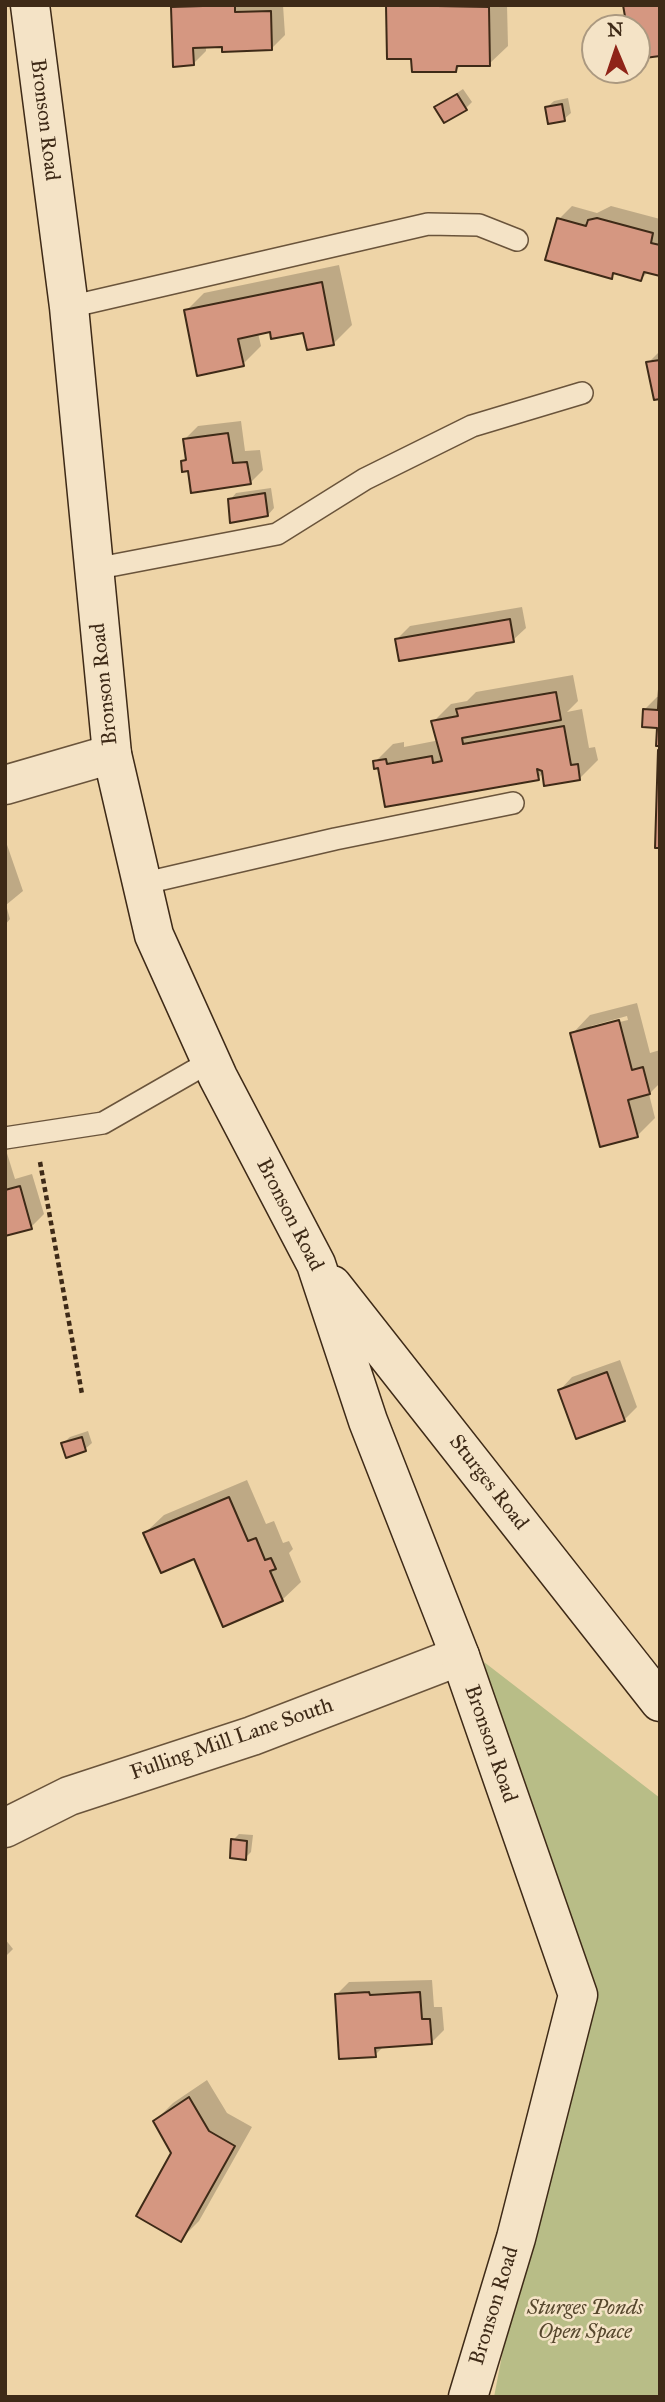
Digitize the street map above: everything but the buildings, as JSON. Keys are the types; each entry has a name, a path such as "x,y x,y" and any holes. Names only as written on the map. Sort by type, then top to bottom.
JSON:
{"main road":[{"name":"Bronson Road","path":"30,5 69,307 112,754 154,936 211,1061 316,1264 368,1421 460,1656 578,1995 516,2238 468,2397"},
{"path":"5,785 112,754"},
{"name":"Sturges Road","path":"316,1264 660,1702"},
{"name":"Fulling Mill Lane South","path":"5,1828 69,1796 252,1736 460,1656"}],"lane":[{"path":"69,307 428,224 479,225 517,240"},
{"path":"94,569 277,534 365,479 472,426 582,393"},
{"path":"141,884 335,839 513,803"},
{"path":"5,1138 103,1123 211,1061"}],"path":[{"path":"35,1133 82,1395"}],"green space":[{"name":"Sturges Ponds Open Space","path":"484,1662 660,1798 660,2397 494,2397 572,1993"}]}
